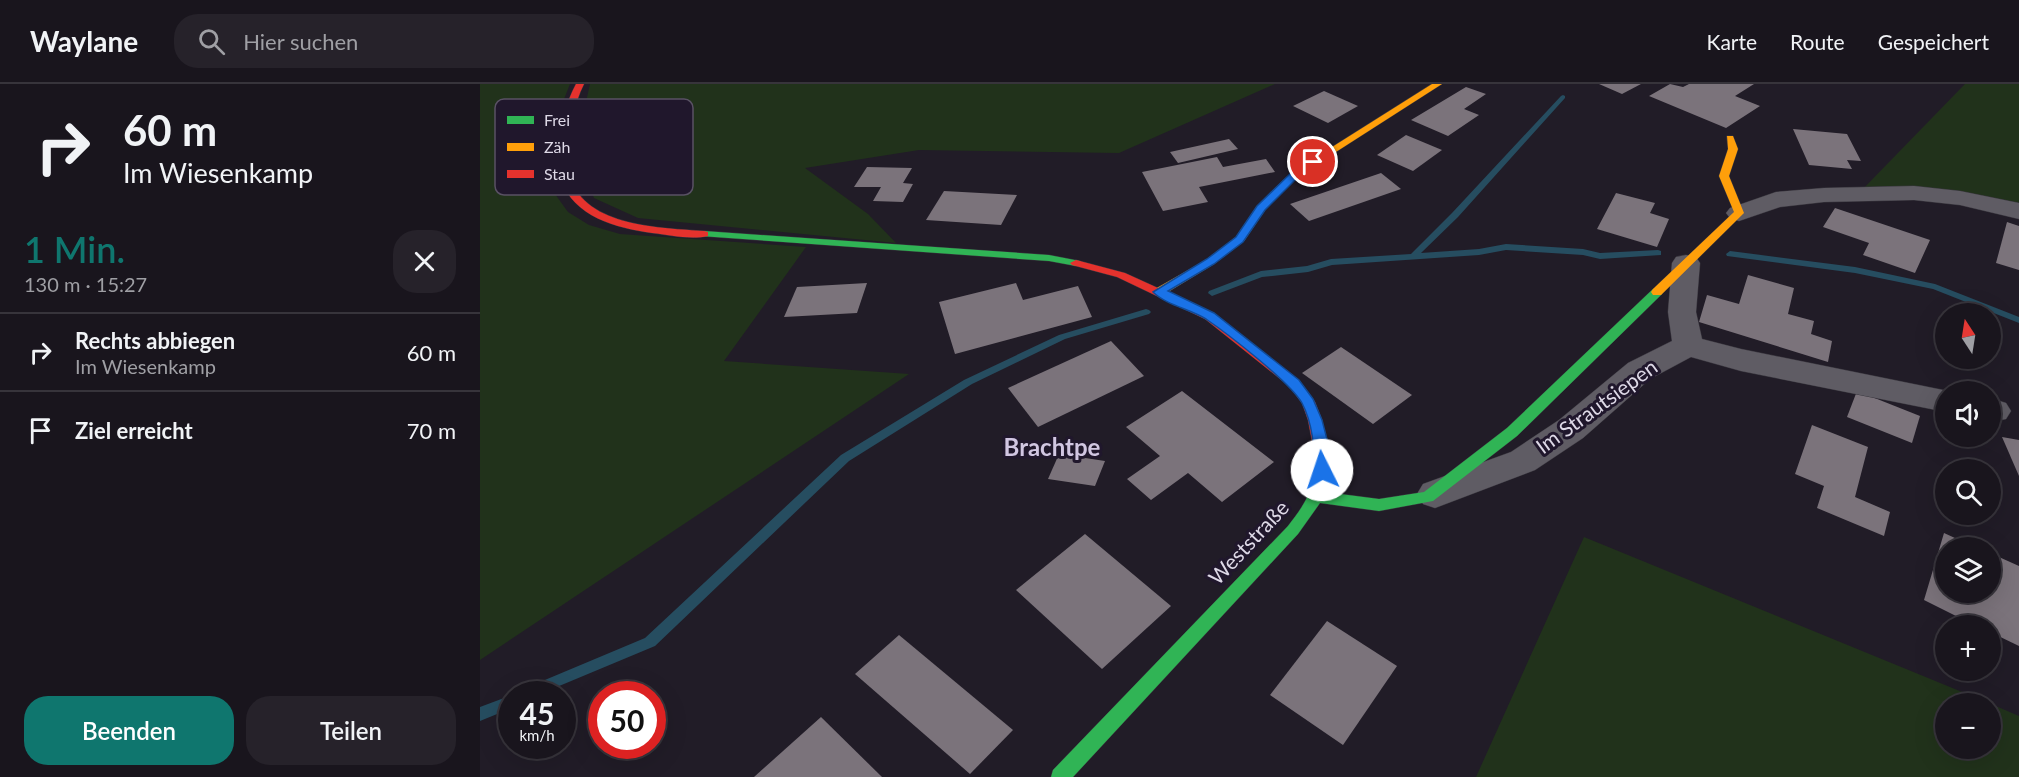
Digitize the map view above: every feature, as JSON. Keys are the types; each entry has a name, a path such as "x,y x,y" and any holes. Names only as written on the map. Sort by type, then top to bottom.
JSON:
{"main road":[{"name":"Weststraße","path":"573,99 580,84"},
{"path":"1159,292 1210,262 1240,239 1261,208 1297,173 1438,84"},
{"path":"1731,138 1733,149 1725,176 1738,213"},
{"name":"Weststraße","path":"575,195 585,207 606,219 665,231 1048,258 1084,264 1121,275 1209,316 1294,383 1308,402 1321,443 1322,470 1318,497 1293,530 1060,777"},
{"name":"Im Strautsiepen","path":"1318,497 1379,504 1428,497 1512,432 1738,213"}],"street":[{"name":"Im Strautsiepen","path":"1738,213 1776,200 1824,195 1914,193 1960,198 2019,211"},
{"path":"1686,263 1682,312 1688,346 1752,362 1935,399"},
{"name":"Im Strautsiepen","path":"1428,497 1523,461 1571,429 1639,372 1688,346"}],"green space":[{"path":"480,84 570,84 564,99 495,99 495,195 556,195 568,212 589,225 620,234 806,247 724,361 909,374 480,660"},
{"path":"590,84 1275,84 1119,153 919,150 805,168 868,214 896,243 638,218 594,198 593,195 693,195 693,99 587,99"},
{"path":"1965,84 2019,84 2019,208 1861,191"},
{"path":"1584,537 1965,693 1935,693 1935,759 2001,759 2001,708 2019,716 2019,777 1476,777"}],"building":[{"path":"1599,84 1641,84 1622,94"},
{"path":"1670,84 1683,87 1689,84 1754,84 1735,96 1760,106 1726,128 1649,96"},
{"path":"1466,87 1486,94 1464,109 1479,115 1448,136 1411,120"},
{"path":"1324,91 1358,106 1328,123 1293,106"},
{"path":"1793,129 1847,134 1861,161 1847,160 1852,169 1809,165"},
{"path":"1406,135 1442,150 1413,171 1377,155"},
{"path":"1229,139 1238,149 1178,163 1170,152"},
{"path":"1217,157 1223,167 1266,159 1275,172 1199,187 1208,202 1163,211 1142,172"},
{"path":"867,167 912,168 903,183 913,184 903,202 873,201 881,187 854,187"},
{"path":"1381,173 1401,189 1309,221 1290,204"},
{"path":"944,191 1017,195 1001,225 926,220"},
{"path":"1616,193 1655,203 1650,213 1669,219 1657,247 1597,229"},
{"path":"1835,208 1930,240 1915,273 1863,255 1869,243 1823,227"},
{"path":"2007,222 2019,226 2019,270 1996,263"},
{"path":"1748,275 1794,288 1788,314 1814,321 1811,334 1832,341 1828,362 1699,322 1707,295 1739,304"},
{"path":"867,283 857,313 784,317 797,287"},
{"path":"1016,283 1023,300 1078,286 1092,317 955,354 939,302"},
{"path":"1111,341 1144,376 1038,427 1008,388"},
{"path":"1341,347 1412,395 1373,424 1302,373"},
{"path":"1182,391 1274,462 1222,502 1188,473 1151,500 1127,479 1160,456 1126,427"},
{"path":"1857,391 1920,416 1912,443 1847,417"},
{"path":"1812,425 1868,447 1855,497 1890,512 1884,536 1817,508 1824,486 1795,474"},
{"path":"2002,437 2019,440 2019,476"},
{"path":"1059,454 1105,461 1095,486 1048,479"},
{"path":"1085,534 1171,606 1102,669 1016,590"},
{"path":"2001,558 2019,566 2019,646 2001,637 2001,615 1954,615 1924,600 1935,563 1935,603 2001,603"},
{"path":"1327,621 1397,666 1343,745 1270,695"},
{"path":"899,635 1013,730 970,774 855,674"},
{"path":"821,717 882,777 754,777"}],"waterway":[{"path":"1415,254 1455,215 1563,97"},
{"path":"1212,293 1261,274 1308,269 1331,262 1479,252 1506,247 1583,252 1600,256 1658,253"},
{"path":"1730,254 1855,270 1935,287 2019,320"},
{"path":"557,681 650,642 845,458 968,382 1062,337 1146,312"},
{"path":"480,714 498,707"}],"traffic: fast":[{"path":"704,234 1049,258 1076,263"},
{"path":"1318,497 1379,505 1428,497 1512,432 1657,292"},
{"path":"1060,777 1293,530 1317,495 1321,478 1321,452"}],"traffic: slow":[{"path":"1159,292 1210,262 1240,239 1261,208 1297,173 1438,84"},
{"path":"1657,292 1739,213 1724,176 1733,149 1730,138"}],"traffic: jam":[{"path":"573,99 580,84"},
{"path":"574,195 588,208 605,218 624,224 704,234"},
{"path":"1076,263 1121,275 1209,316 1294,383 1308,402 1315,420 1321,452"}],"district":[{"name":"Brachtpe","path":"1052,448"}],"route":[{"path":"1313,162 1297,173 1261,208 1240,239 1210,262 1159,292 1209,316 1294,383 1308,402 1315,420 1321,443 1322,470"}]}
